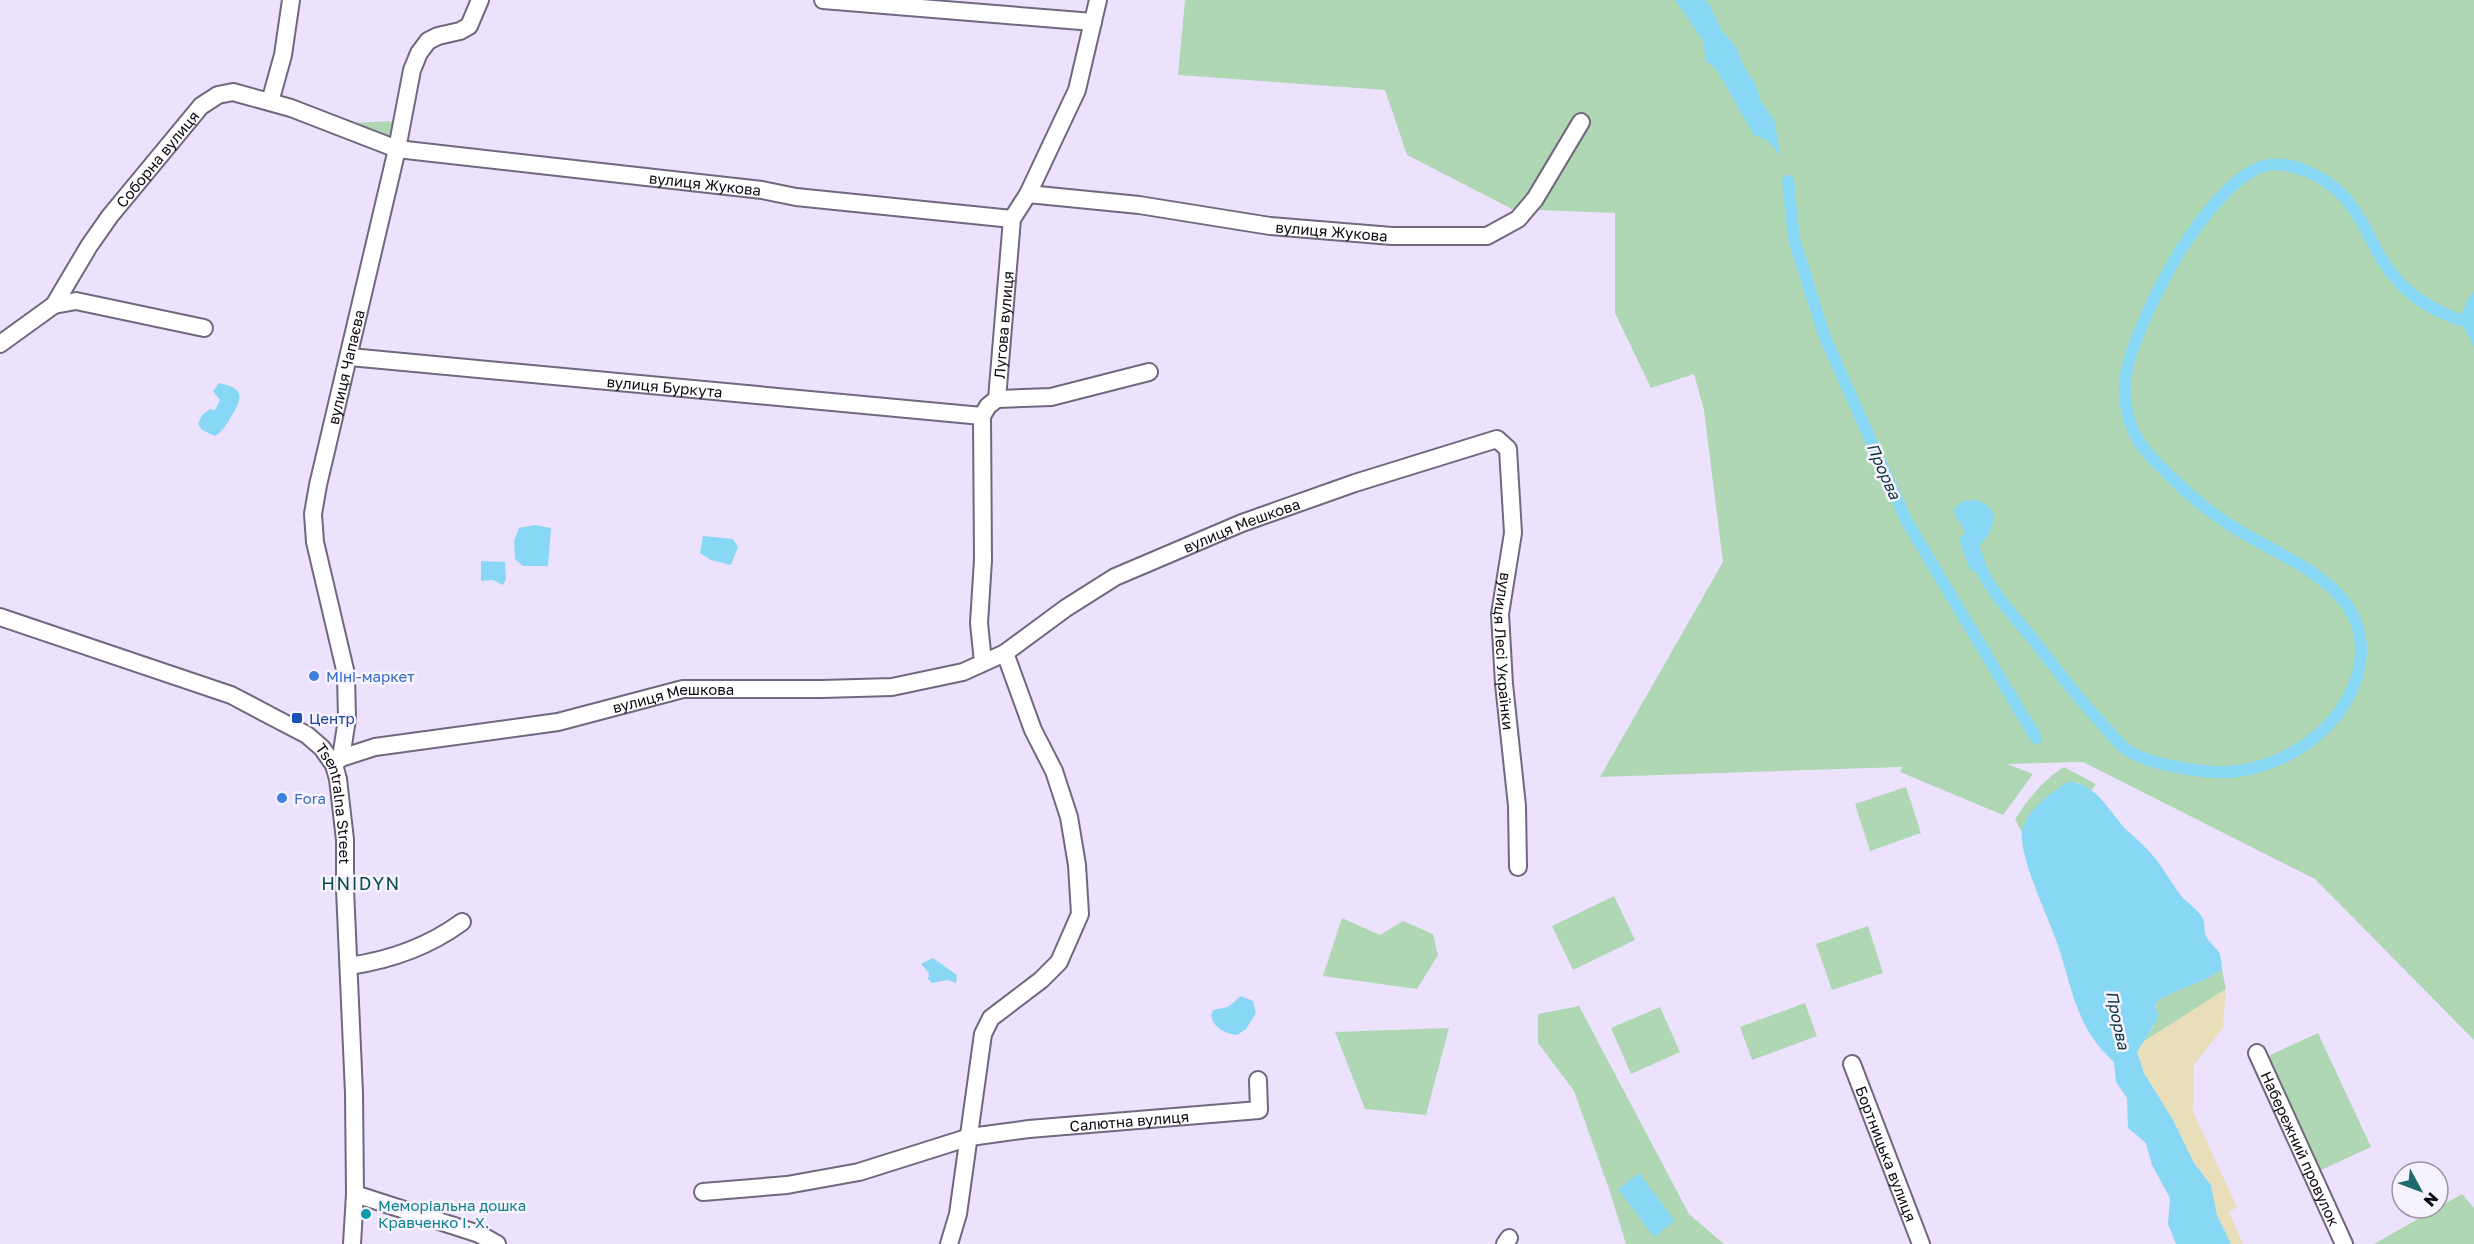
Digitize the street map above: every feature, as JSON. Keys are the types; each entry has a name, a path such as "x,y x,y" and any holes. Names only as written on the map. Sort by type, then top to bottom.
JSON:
{"street":[{"path":"270,102 283,55 291,0"},
{"name":"вулиця Чапаєва","path":"337,762 347,719 346,674 315,542 313,514 318,485 398,149 412,70 419,53 428,41 469,26 480,0"},
{"path":"824,0 1093,22"},
{"name":"Лугова вулиця","path":"982,416 988,406 997,399 1012,219 1028,194 1077,90 1098,0"},
{"name":"Соборна вулиця","path":"0,344 54,305 110,216 201,106 218,95 233,93 270,102 398,149"},
{"name":"вулиця Жукова","path":"1028,194 1139,205 1270,226 1392,236 1486,236 1518,219 1536,199 1581,122"},
{"name":"вулиця Жукова","path":"398,149 762,190 796,197 1012,219"},
{"path":"54,305 76,301 204,328"},
{"name":"вулиця Буркута","path":"350,357 982,416"},
{"path":"997,399 1051,397 1149,372"},
{"path":"982,416 983,560 979,623 983,662"},
{"name":"вулиця Мешкова","path":"337,762 375,747 558,722 683,689 892,687 963,672 1005,653 1066,608 1116,577 1242,523 1355,483 1497,439"},
{"name":"вулиця Лесі Українки","path":"1497,439 1508,449 1513,533 1500,614 1517,806 1518,867"},
{"name":"Tsentralna Street","path":"0,617 231,695 307,735 337,762 345,840 345,889 350,966 355,1194 352,1244"},
{"path":"949,1244 958,1214 983,1034 991,1018 1041,980 1059,962 1080,914 1077,866 1069,817 1054,771 1033,730 1005,653"},
{"path":"350,966 404,954 430,943 462,922"},
{"name":"Набережний провулок","path":"2257,1053 2344,1244"},
{"name":"Бортницька вулиця","path":"1852,1064 1921,1244"},
{"name":"Салютна вулиця","path":"703,1192 788,1185 859,1172 970,1137 1029,1129 1259,1110 1258,1080"},
{"path":"355,1194 478,1234 497,1244"}],"green space":[{"path":"1185,0 2474,0 2474,1040 2315,879 2083,762 2007,764 2033,774 2003,815 1900,772 1902,767 1600,777 1723,562 1704,410 1694,374 1651,388 1615,313 1615,213 1512,209 1407,155 1385,90 1178,75"},
{"path":"394,121 390,137 384,138 352,123"},
{"path":"2064,767 2096,784 2091,791 2077,782 2051,796 2031,815 2022,833 2015,819 2037,790"},
{"path":"1906,787 1921,833 1870,851 1855,804"},
{"path":"1614,896 1635,940 1573,970 1552,926"},
{"path":"1342,918 1380,935 1403,921 1433,934 1438,955 1417,989 1323,976"},
{"path":"1868,926 1883,973 1832,990 1816,944"},
{"path":"2222,970 2226,989 2140,1044 2154,1026 2156,1001"},
{"path":"1805,1003 1817,1036 1752,1060 1740,1027"},
{"path":"1579,1006 1689,1214 1724,1244 1626,1244 1574,1091 1538,1043 1538,1014"},
{"path":"1660,1007 1680,1052 1631,1074 1611,1028"},
{"path":"1449,1028 1426,1115 1365,1109 1335,1032"},
{"path":"2318,1033 2371,1147 2319,1171 2266,1057"},
{"path":"2462,1194 2474,1208 2474,1244 2374,1244 2416,1220 2450,1220 2450,1201"}],"sand":[{"path":"2226,989 2223,1028 2194,1065 2193,1112 2237,1207 2229,1212 2243,1244 2231,1244 2217,1215 2211,1185 2194,1163 2173,1120 2144,1073 2137,1052 2140,1044"}],"water":[{"path":"1675,0 1705,0 1710,5 1720,28 1736,47 1745,68 1755,83 1761,102 1774,119 1781,156 1767,140 1754,135 1716,69 1706,61 1703,41"},
{"path":"2474,291 2474,347 2460,320 2467,301"},
{"path":"219,383 234,388 239,394 239,399 226,425 215,436 202,430 198,424 202,415 210,409 215,410 220,400 213,391"},
{"path":"1976,500 1990,509 1994,520 1989,533 1979,546 1985,560 1973,573 1959,539 1965,533 1955,516 1954,509 1963,501"},
{"path":"535,525 551,528 548,566 523,566 515,559 514,541 519,528"},
{"path":"703,536 733,539 738,547 731,565 711,560 700,553"},
{"path":"481,561 505,562 506,579 503,585 493,580 481,581"},
{"path":"2067,782 2077,783 2095,793 2122,825 2146,848 2182,897 2202,917 2205,934 2219,952 2222,970 2157,1001 2155,1007 2159,1014 2157,1020 2137,1052 2144,1073 2173,1120 2194,1163 2211,1185 2217,1215 2231,1244 2176,1244 2168,1224 2170,1198 2152,1165 2146,1143 2128,1128 2127,1098 2116,1082 2114,1062 2090,1034 2076,1003 2056,940 2029,870 2022,843 2024,824 2033,810"},
{"path":"933,958 957,975 956,983 947,980 932,983 928,979 929,973 921,964"},
{"path":"1241,996 1253,1001 1256,1013 1246,1029 1237,1035 1224,1032 1211,1016 1213,1010 1228,1007"},
{"path":"1639,1173 1675,1221 1654,1237 1618,1189"}],"waterway":[{"path":"1974,552 2000,600 2086,706 2130,752 2149,760 2195,770 2241,771 2266,765 2311,740 2331,722 2346,702 2356,679 2361,654 2358,629 2348,607 2333,589 2292,560 2212,513 2177,483 2141,445 2126,407 2125,388 2128,367 2139,332 2174,261 2207,213 2240,179 2252,171 2274,164 2307,171 2336,189 2351,206 2384,262 2399,282 2427,305 2460,320"},
{"name":"Прорва","path":"1788,181 1794,239 1824,335 1907,522 2036,738"}],"place":[{"name":"Міні-маркет","path":"314,676"},
{"name":"Центр","path":"297,718"},
{"name":"Fora","path":"282,798"},
{"name":"Меморіальна дошка Кравченко І. Х.","path":"366,1214"}],"district":[{"name":"HNIDYN","path":"361,883"}]}
